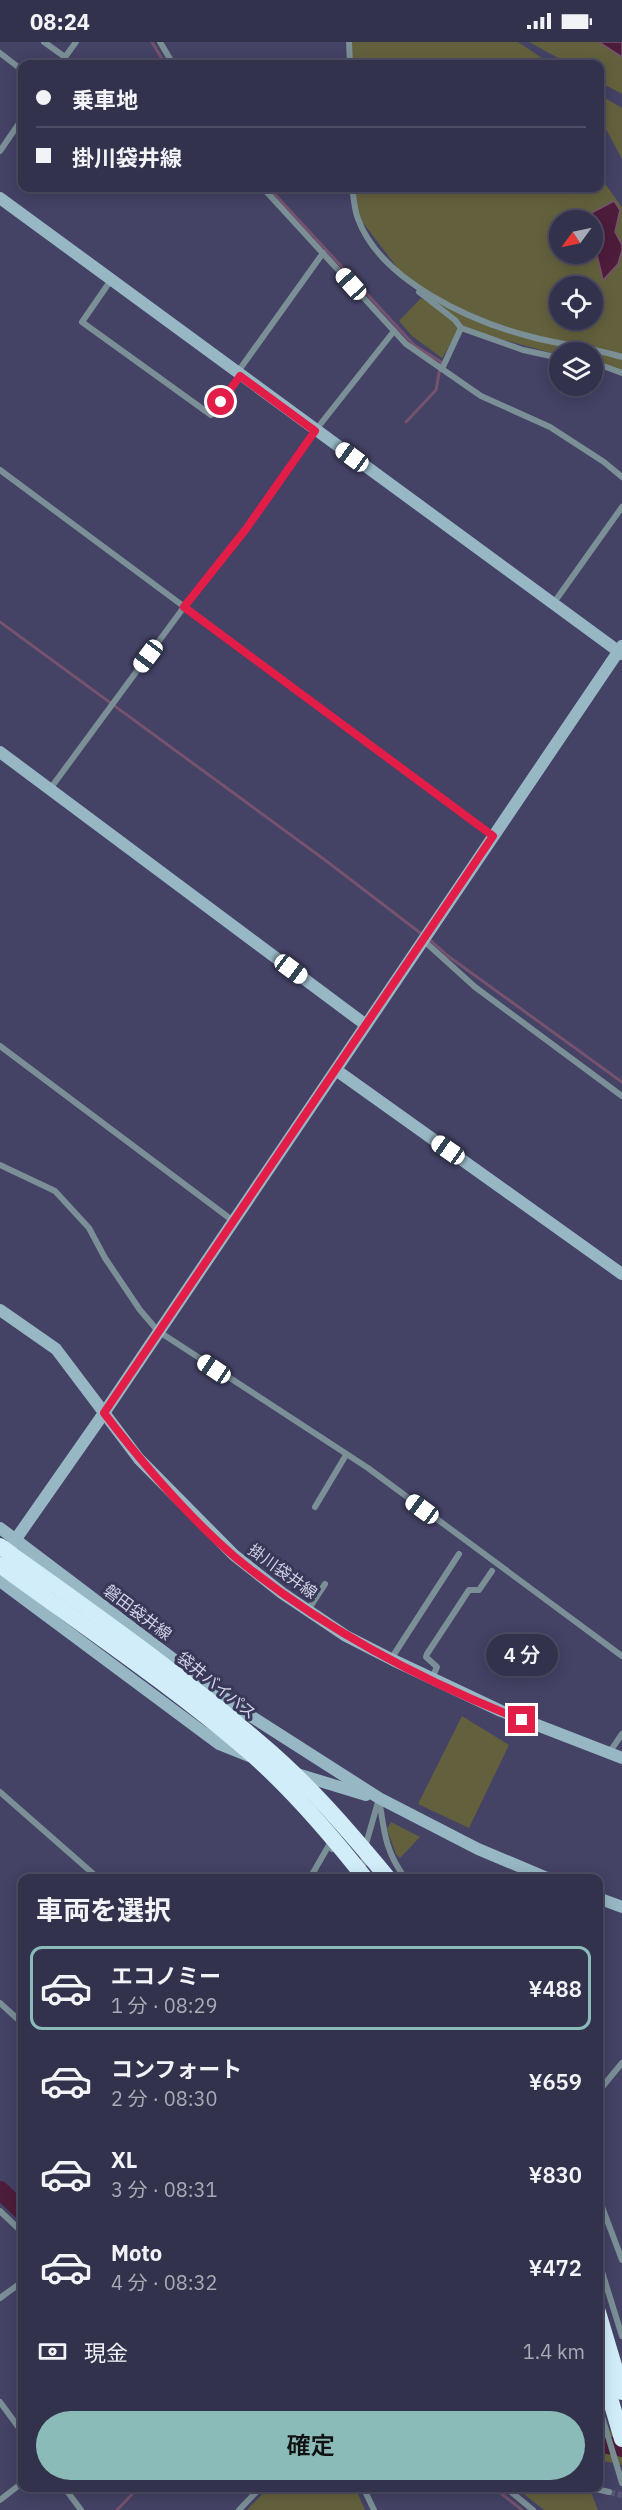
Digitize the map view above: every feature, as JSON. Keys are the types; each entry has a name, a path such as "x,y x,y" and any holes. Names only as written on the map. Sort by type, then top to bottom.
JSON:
{"highway":[{"name":"袋井バイパス","path":"8,1543 192,1685 261,1743 320,1800 385,1874"},
{"name":"袋井バイパス","path":"0,1564 182,1697 250,1752 338,1844 361,1874"},
{"path":"603,2329 622,2392"},
{"path":"603,2374 622,2439"}],"street":[{"path":"44,42 65,57"},
{"path":"63,60 76,42"},
{"path":"160,42 171,60"},
{"path":"349,42 350,60"},
{"path":"0,53 18,67"},
{"path":"0,151 18,125"},
{"path":"267,192 406,344 508,410 550,427 604,462 622,477"},
{"path":"353,192 358,220 370,240 425,298 455,320 461,328 523,350 549,356"},
{"path":"0,199 553,604 621,650 422,939 104,1413 8,1543 0,1564"},
{"path":"111,280 82,322 211,415 323,253"},
{"path":"406,279 437,299 480,321 532,337 599,350 622,357"},
{"path":"442,369 461,328"},
{"path":"50,789 184,607 246,529 315,431 394,331"},
{"path":"603,366 622,373"},
{"path":"0,470 493,836"},
{"path":"553,604 622,507"},
{"path":"0,752 366,1025"},
{"path":"422,939 476,987 622,1096"},
{"path":"0,1046 232,1220"},
{"path":"336,1070 622,1274"},
{"path":"0,1165 55,1191 89,1228 105,1258 140,1310 158,1331 368,1468 622,1656"},
{"name":"掛川袋井線","path":"0,1310 56,1349 139,1459 234,1556 308,1610 346,1636 432,1679 501,1711 622,1758"},
{"path":"315,1507 346,1455"},
{"name":"磐田袋井線","path":"0,1528 8,1543 238,1708 379,1798 478,1849 537,1874"},
{"path":"391,1659 459,1554"},
{"path":"432,1679 437,1667 426,1657 427,1654 469,1590 479,1590 492,1571"},
{"name":"磐田袋井線","path":"0,1581 219,1744 310,1778 379,1798"},
{"path":"308,1610 325,1584"},
{"path":"608,1753 622,1734"},
{"path":"0,1792 93,1874"},
{"path":"364,1874 364,1851 379,1798"},
{"path":"379,1798 391,1859 402,1874"},
{"path":"312,1874 328,1845 345,1865 358,1874"},
{"path":"603,1900 622,1907"},
{"path":"0,2003 18,2019"},
{"path":"603,2086 622,2063"},
{"path":"603,2209 622,2260"},
{"path":"0,2211 18,2228"},
{"path":"603,2275 622,2336"},
{"path":"0,2298 18,2285"},
{"path":"0,2402 18,2427"},
{"path":"603,2417 621,2481"},
{"path":"0,2500 18,2487"},
{"path":"603,2491 609,2492"},
{"path":"68,2492 81,2510"},
{"path":"238,2510 256,2492"},
{"path":"365,2492 374,2510"},
{"path":"511,2492 533,2510"}],"shaded area":[{"path":"347,42 518,42 545,60 347,60"},
{"path":"529,42 622,42 622,94 604,84 604,60 562,60"},
{"path":"599,42 622,42 622,57"},
{"path":"604,97 622,108 622,159 604,125"},
{"path":"604,182 622,207 622,375 603,368 603,342 549,342 549,352 461,328 442,358 412,336 399,321 421,298 436,307 406,279 357,215 354,192 604,192"},
{"path":"614,201 620,210 615,232 622,245 622,250 618,264 603,280 599,264 603,264 603,210 597,210"},
{"path":"462,1716 509,1745 469,1828 418,1804"},
{"path":"391,1822 420,1837 400,1858 396,1854 387,1829"},
{"path":"603,2428 622,2433 622,2465 603,2461"},
{"path":"264,2492 357,2492 365,2510 247,2510"},
{"path":"521,2492 591,2492 598,2510 544,2510"}],"waterway":[{"path":"152,42 163,60"},
{"path":"273,192 414,345 441,362 436,390 406,422"},
{"path":"0,622 325,860 423,935"},
{"path":"429,939 448,956 622,1082"},
{"path":"0,2190 18,2207"},
{"path":"0,2196 4,2193"},
{"path":"603,2444 622,2448"},
{"path":"117,2510 134,2492"},
{"path":"499,2492 522,2510"}],"tunnel":[{"path":"609,2492 622,2495"}],"route":[{"path":"221,402 240,376 315,431 246,529 184,607 493,836 104,1413 139,1459 180,1502 234,1556 282,1593 346,1636 522,1720"}]}
